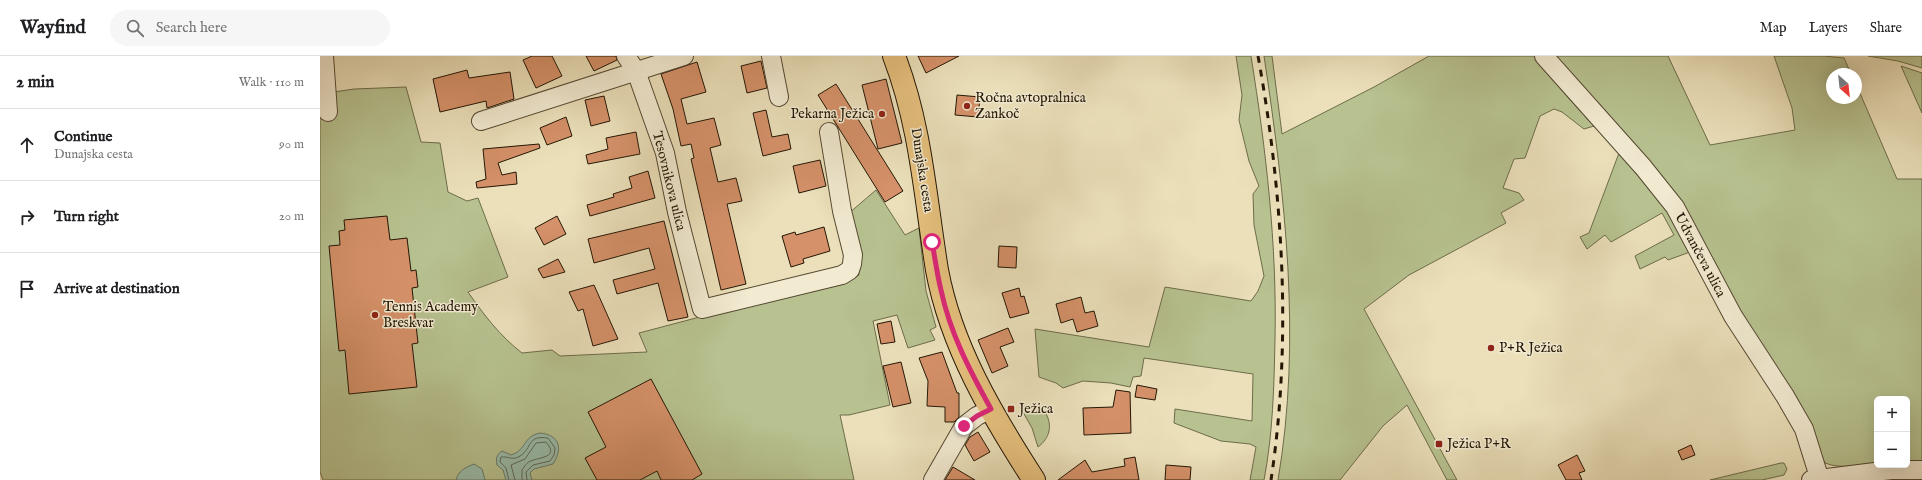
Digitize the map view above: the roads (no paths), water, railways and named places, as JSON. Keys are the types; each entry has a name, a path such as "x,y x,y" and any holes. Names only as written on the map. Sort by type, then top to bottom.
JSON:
{"main road":[{"name":"Dunajska cesta","path":"894,56 905,87 919,144 934,256 944,305 964,357 991,409 1034,480"}],"street":[{"path":"324,56 328,112"},
{"name":"Tesovnikova ulica","path":"626,56 636,71 665,153 677,212 702,309 842,275 850,270 853,255 842,211 829,132"},
{"path":"481,122 684,56"},
{"path":"771,56 778,96"},
{"name":"Udvančeva ulica","path":"1544,56 1642,167 1674,207 1733,316 1785,396 1804,429 1817,479"},
{"path":"933,480 964,426 977,416 991,409"},
{"path":"1817,479 1891,470 1922,470"}],"water":[{"path":"540,433 547,434 552,437 558,444 558,453 553,464 534,469 530,473 532,480 506,480 503,470 497,465 499,454 502,451 511,455 516,453 530,437"},
{"path":"474,464 482,469 485,480 456,480 460,472"}],"railway":[{"path":"1258,56 1274,161 1282,268 1283,321 1281,375 1271,480"}],"place":[{"name":"Ročna avtopralnica Zankoč","path":"967,106"},
{"name":"Pekarna Ježica","path":"882,114"},
{"name":"Tennis Academy Breskvar","path":"375,315"},
{"name":"P+R Ježica","path":"1491,348"},
{"name":"Ježica","path":"1011,409"},
{"name":"Ježica P+R","path":"1439,444"}]}
